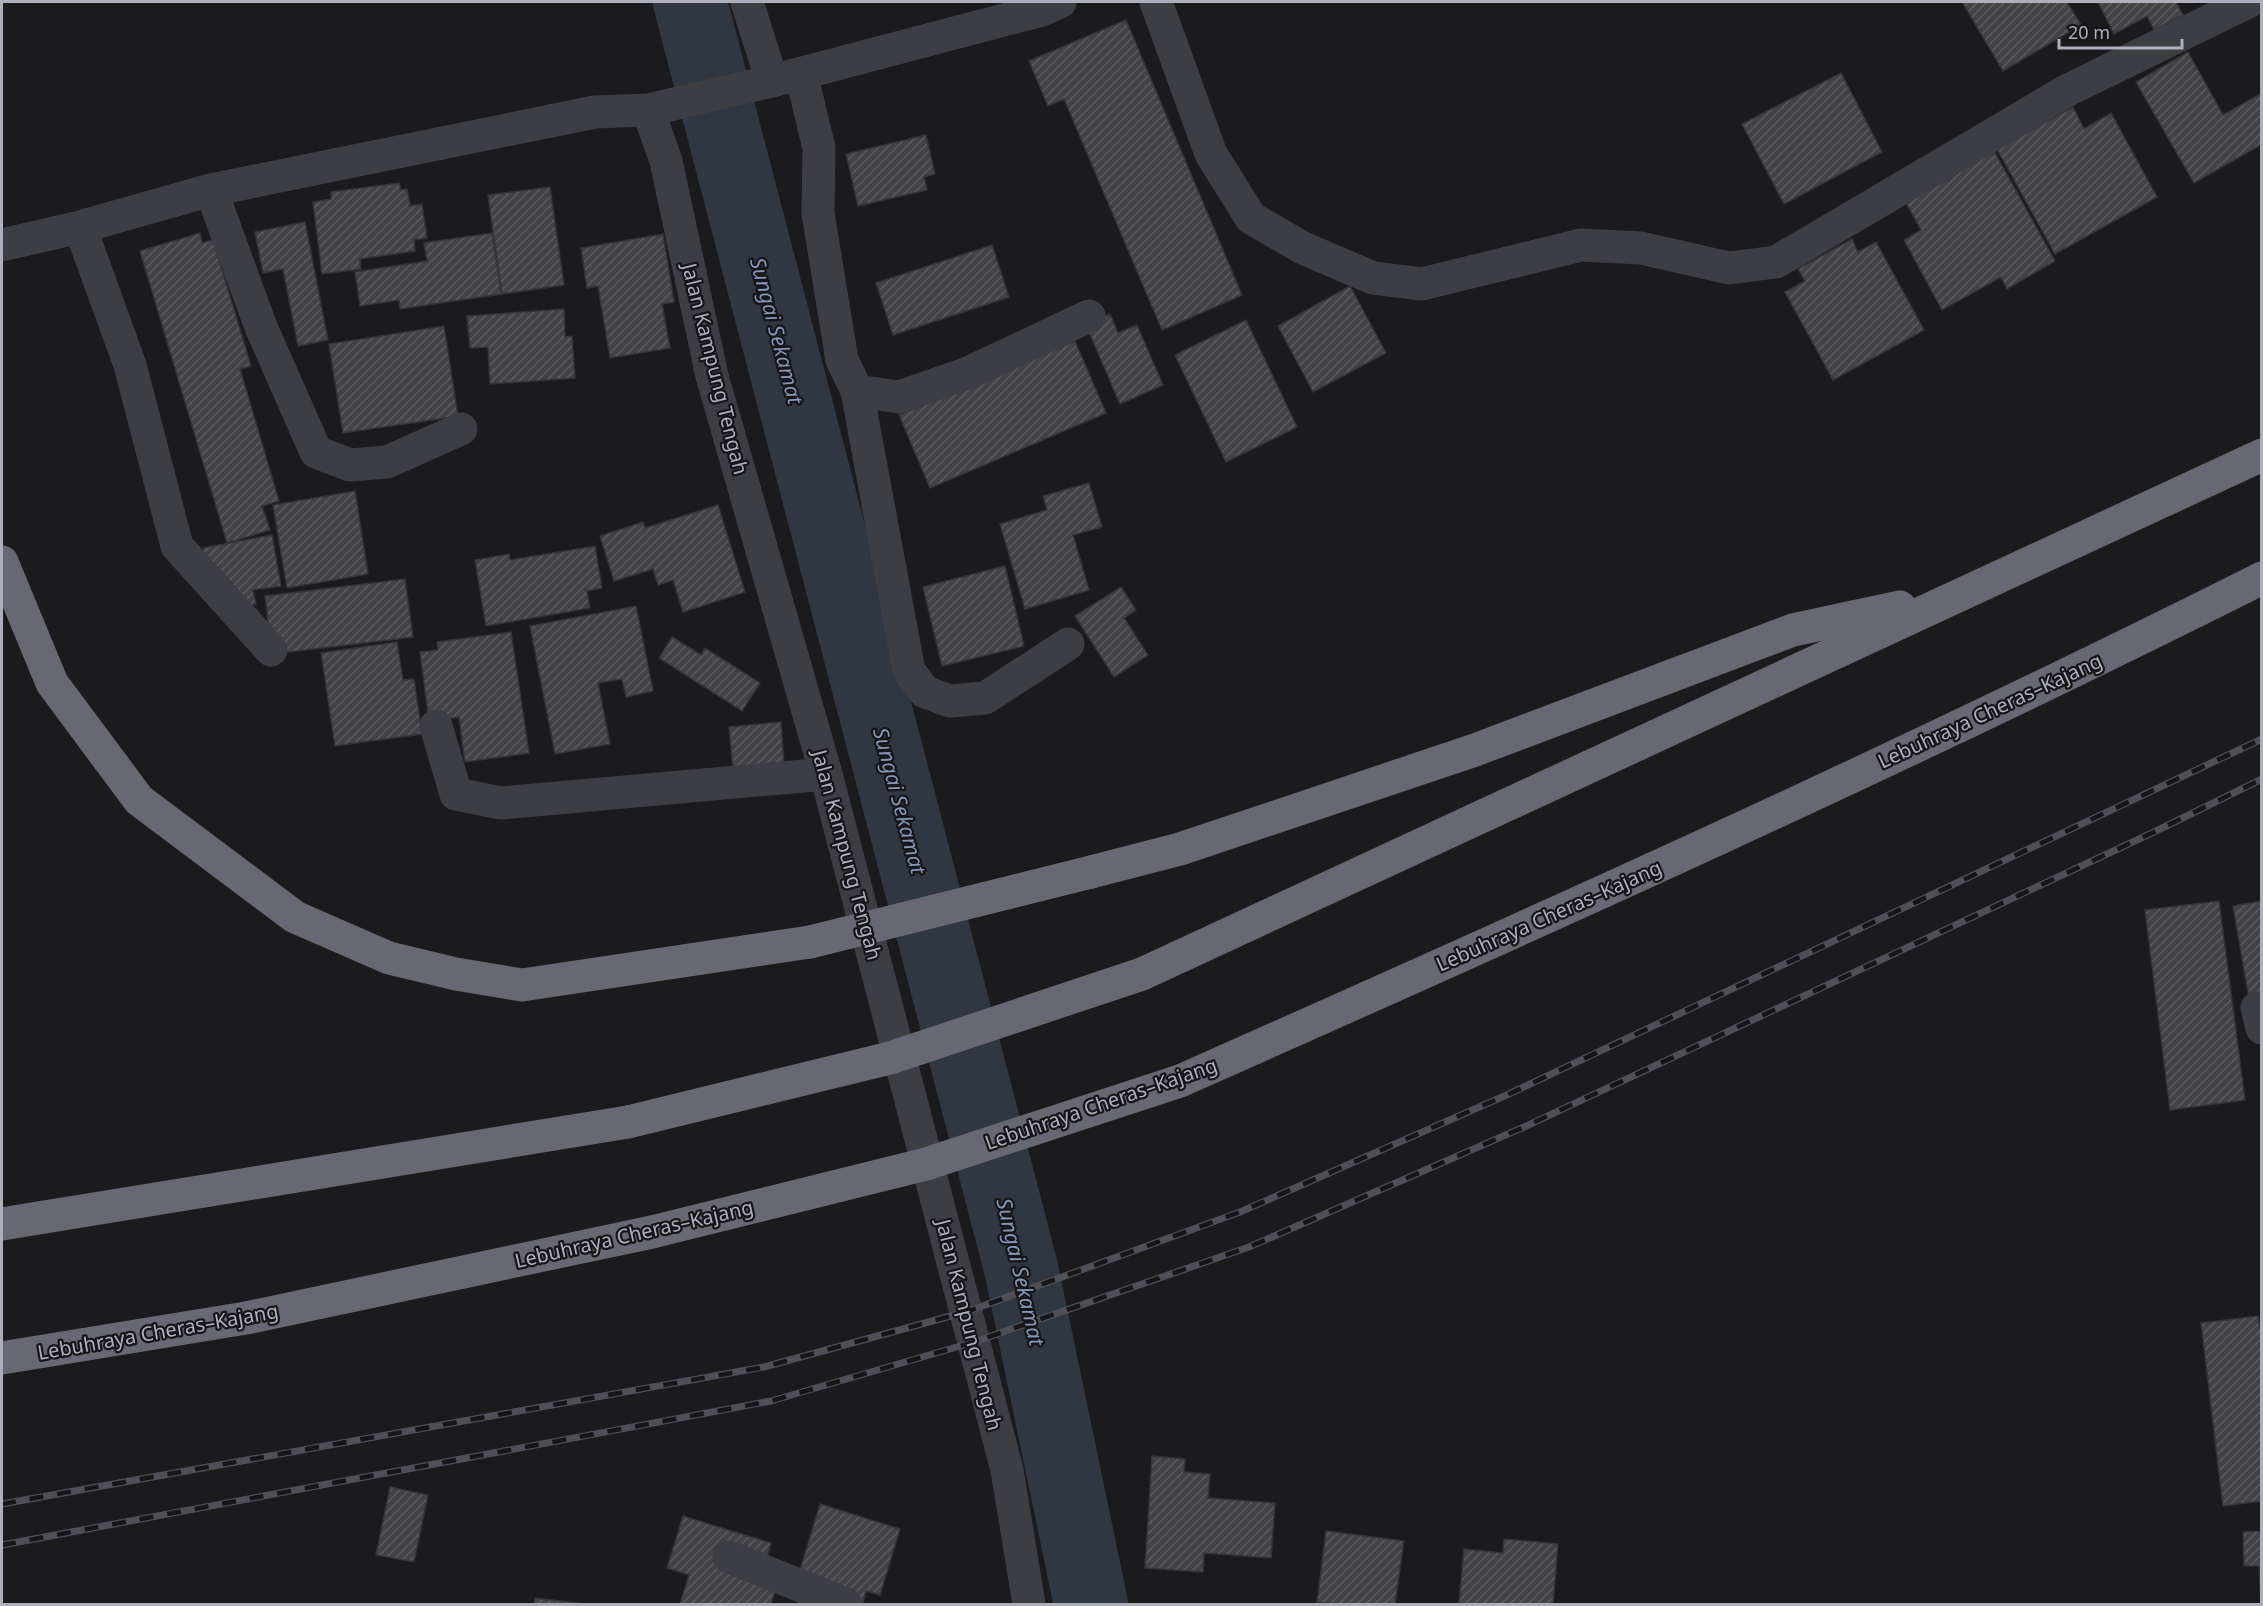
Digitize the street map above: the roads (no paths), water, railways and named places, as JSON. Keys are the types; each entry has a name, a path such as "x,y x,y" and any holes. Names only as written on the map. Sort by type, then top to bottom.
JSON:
{"highway":[{"path":"2,1224 628,1122 890,1058 1142,974 2262,455"},
{"path":"2,562 52,683 139,800 295,917 390,958 456,974 522,985 810,942 1180,849 1475,750 1793,630 1960,594"},
{"name":"Lebuhraya Cheras–Kajang","path":"2,1358 246,1318 652,1232 926,1164 1180,1081 1560,913 2074,672 2262,578"}],"street":[{"path":"747,2 787,77 819,148 818,213 842,360 856,391 909,671 925,692 950,700 986,698 1068,644"},
{"path":"2,245 80,227 212,190 595,112 648,110 787,77 1042,10 1059,2"},
{"path":"1156,2 1211,154 1251,218 1303,248 1373,278 1422,284 1581,245 1641,248 1729,268 1776,262 2068,90 2244,4"},
{"name":"Jalan Kampung Tengah","path":"648,110 666,161 712,376 826,774 1007,1470 1029,1605"},
{"path":"212,190 261,327 316,452 350,465 387,462 461,429"},
{"path":"80,227 130,364 177,546 271,650"},
{"path":"856,391 898,397 968,373 1089,316"},
{"path":"436,726 456,794 501,803 826,774"},
{"path":"729,1557 846,1605"}],"waterway":[{"name":"Sungai Sekamat","path":"690,2 1021,1268 1091,1604"}],"railway":[{"path":"2,1504 764,1367 969,1311 1240,1212 1509,1094 2262,739"},
{"path":"2,1545 771,1401 974,1342 1249,1247 1524,1127 2154,832 2262,779"}]}
